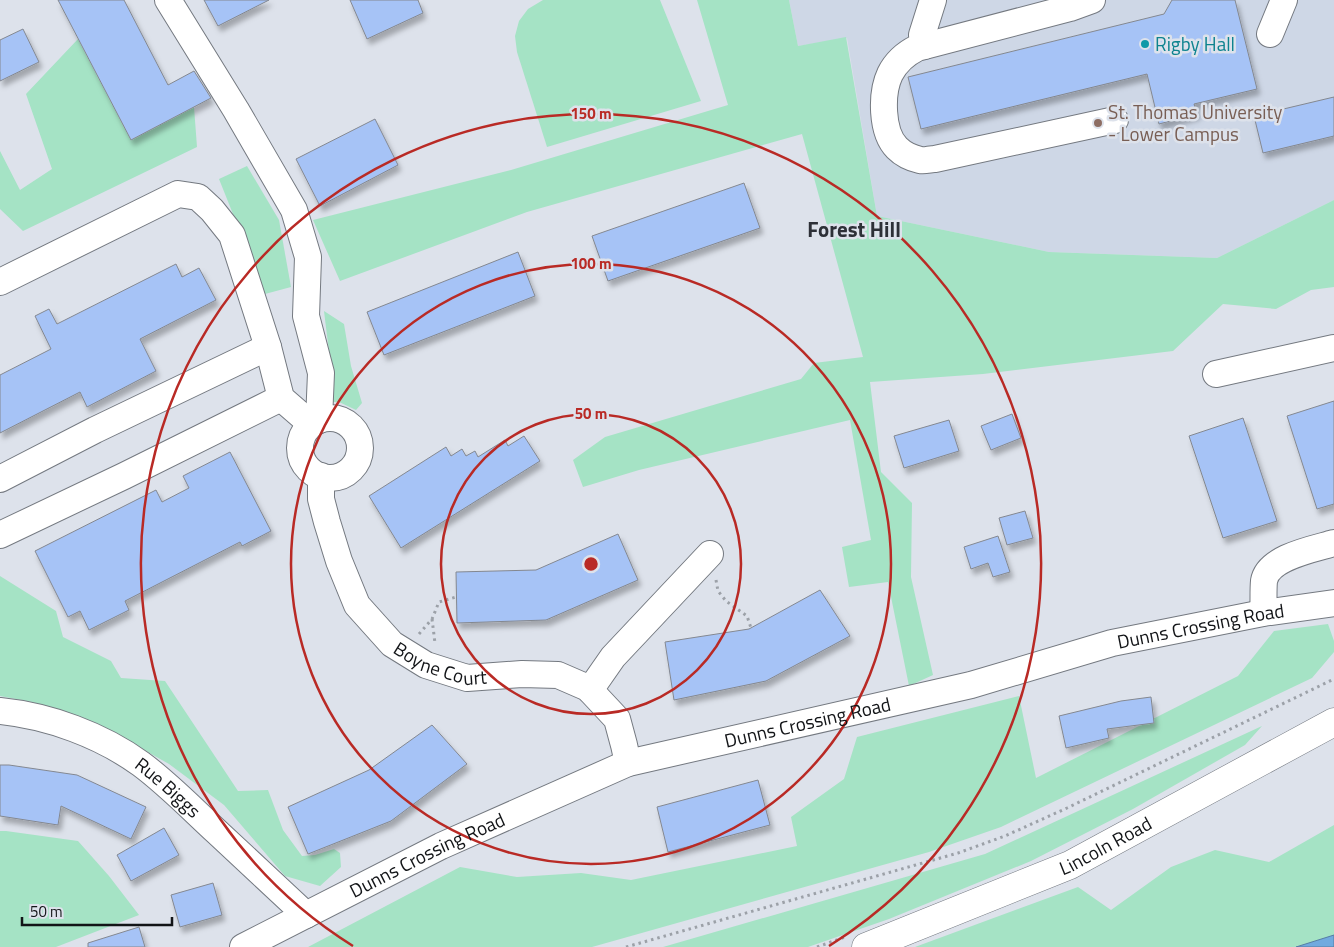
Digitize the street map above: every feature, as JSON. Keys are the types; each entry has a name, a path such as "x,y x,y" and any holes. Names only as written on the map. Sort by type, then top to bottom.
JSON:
{"main road":[{"name":"Lincoln Road","path":"860,940 1070,865 1334,722"}],"street":[{"path":"168,0 236,110 294,210 308,257 306,316 321,373 315,422"},
{"path":"924,46 922,35 934,0"},
{"path":"1092,0 1070,8 924,46 907,53 896,64 889,75 884,94 887,132 895,146 906,156 922,160 935,159 1115,120"},
{"path":"1270,34 1284,0"},
{"path":"0,281 178,194 198,197 212,210 232,235 268,347 281,398 315,422"},
{"path":"0,479 95,430 268,347"},
{"path":"1216,374 1334,348"},
{"path":"0,535 281,398"},
{"path":"328,418 337,419 345,422 357,436 359,455 354,465 338,477 321,476 308,469 302,461 300,440 305,431 315,422 328,418"},
{"name":"Boyne Court","path":"321,476 321,499 327,522 356,605 392,644 426,664 467,678 522,674 558,675 588,688 617,718 628,763"},
{"path":"1263,613 1264,580 1268,571 1274,565 1292,556 1334,543"},
{"path":"590,690 614,657 710,554"},
{"name":"Dunns Crossing Road","path":"243,947 441,846 628,763 971,685 1112,643 1263,613 1334,603"},
{"name":"Rue Biggs","path":"0,711 45,720 77,730 107,743 140,764 168,786 306,915"}],"path":[{"path":"710,554 718,591 726,601 746,616 751,628"},
{"path":"404,651 432,619 439,602 456,597"},
{"path":"626,947 958,853 1005,836 1334,679"},
{"path":"817,947 860,940"}],"shaded area":[{"name":"St. Thomas University - Lower Campus","path":"789,0 1334,0 1334,200 1217,258 1049,252 877,216 847,38 798,46"}],"green space":[{"path":"543,0 660,0 701,101 547,147 517,52 515,36 519,21 528,9"},
{"path":"697,0 789,0 798,46 846,37 877,216 1049,252 1217,258 1334,200 1334,287 1311,290 1276,309 1223,304 1173,351 983,374 870,382 881,472 912,503 911,577 933,675 909,686 888,582 849,587 842,547 871,540 850,420 639,470 583,487 573,460 605,437 801,379 814,363 863,357 802,134 527,212 340,281 313,220 511,170 728,105"},
{"path":"78,39 131,140 194,107 197,147 23,231 0,209 0,151 20,190 52,169 26,94"},
{"path":"247,166 279,220 291,287 265,294 219,179"},
{"path":"324,311 344,324 351,366 362,403 356,410 339,402 330,402 330,360"},
{"path":"0,576 56,611 63,637 111,661 121,678 165,681 238,791 268,790 283,830 302,856 315,855 334,849 340,853 341,867 320,886 285,876 224,805 169,764 96,723 32,702 0,696"},
{"path":"1328,624 1334,641 1334,652 1312,678 1001,827 929,852 592,947 308,947 460,867 517,877 581,873 631,880 797,846 791,817 844,779 857,737 1019,696 1036,778 1238,676 1274,631"},
{"path":"1262,726 1245,745 1133,809 1031,861 889,919 808,947 663,947 985,854"},
{"path":"1334,825 1334,935 1296,947 915,947 1078,887 1111,910 1171,867 1215,850 1269,862"},
{"path":"0,831 78,841 109,876 139,915 56,947 0,947"}],"water":[{"path":"1334,935 1334,947 1296,947"}],"building":[{"path":"58,0 124,0 168,85 194,71 211,98 131,140"},
{"path":"204,0 269,0 218,26"},
{"path":"350,0 418,0 423,13 367,39"},
{"name":"Rigby Hall","path":"1172,0 1235,0 1257,89 1194,104 1197,114 1159,124 1147,74 921,129 908,77 1164,14"},
{"path":"23,29 39,62 0,81 0,40"},
{"path":"1334,97 1334,136 1263,153 1254,116"},
{"path":"375,119 398,165 320,206 296,159"},
{"path":"744,183 760,228 608,281 592,236"},
{"path":"518,252 535,296 384,355 367,312"},
{"path":"176,264 182,277 199,268 216,300 140,339 156,371 87,407 80,392 0,433 0,375 51,349 35,316 49,309 57,324"},
{"path":"1334,401 1334,504 1317,509 1287,416"},
{"path":"1012,414 1021,438 991,450 981,426"},
{"path":"1243,418 1277,521 1223,538 1189,436"},
{"path":"949,420 959,451 904,468 894,436"},
{"path":"524,436 540,461 401,548 369,496 446,447 451,456 462,449 466,456 475,451 478,457 505,440 508,446"},
{"path":"230,452 271,531 242,546 240,542 125,601 129,610 89,630 80,611 68,617 35,551 156,490 162,502 189,488 183,476"},
{"path":"1025,511 1033,538 1007,545 999,518"},
{"path":"618,534 638,580 546,620 457,623 456,572 536,570"},
{"path":"998,536 1010,572 993,577 988,563 971,569 964,547"},
{"path":"820,590 850,636 766,681 674,700 665,642 749,629"},
{"path":"1151,697 1154,723 1107,729 1109,738 1066,748 1059,716 1121,701"},
{"path":"432,725 467,764 391,821 308,854 288,807 369,770"},
{"path":"0,765 77,775 146,807 131,839 61,806 58,825 0,816"},
{"path":"758,780 770,825 668,852 657,807"},
{"path":"164,828 179,855 131,881 117,855"},
{"path":"213,883 222,915 180,927 171,895"},
{"path":"139,927 145,947 88,947 88,943"}],"place":[{"name":"Rigby Hall","path":"1145,44"},
{"name":"St. Thomas University - Lower Campus","path":"1098,123"}],"district":[{"name":"Forest Hill","path":"854,230"}]}
